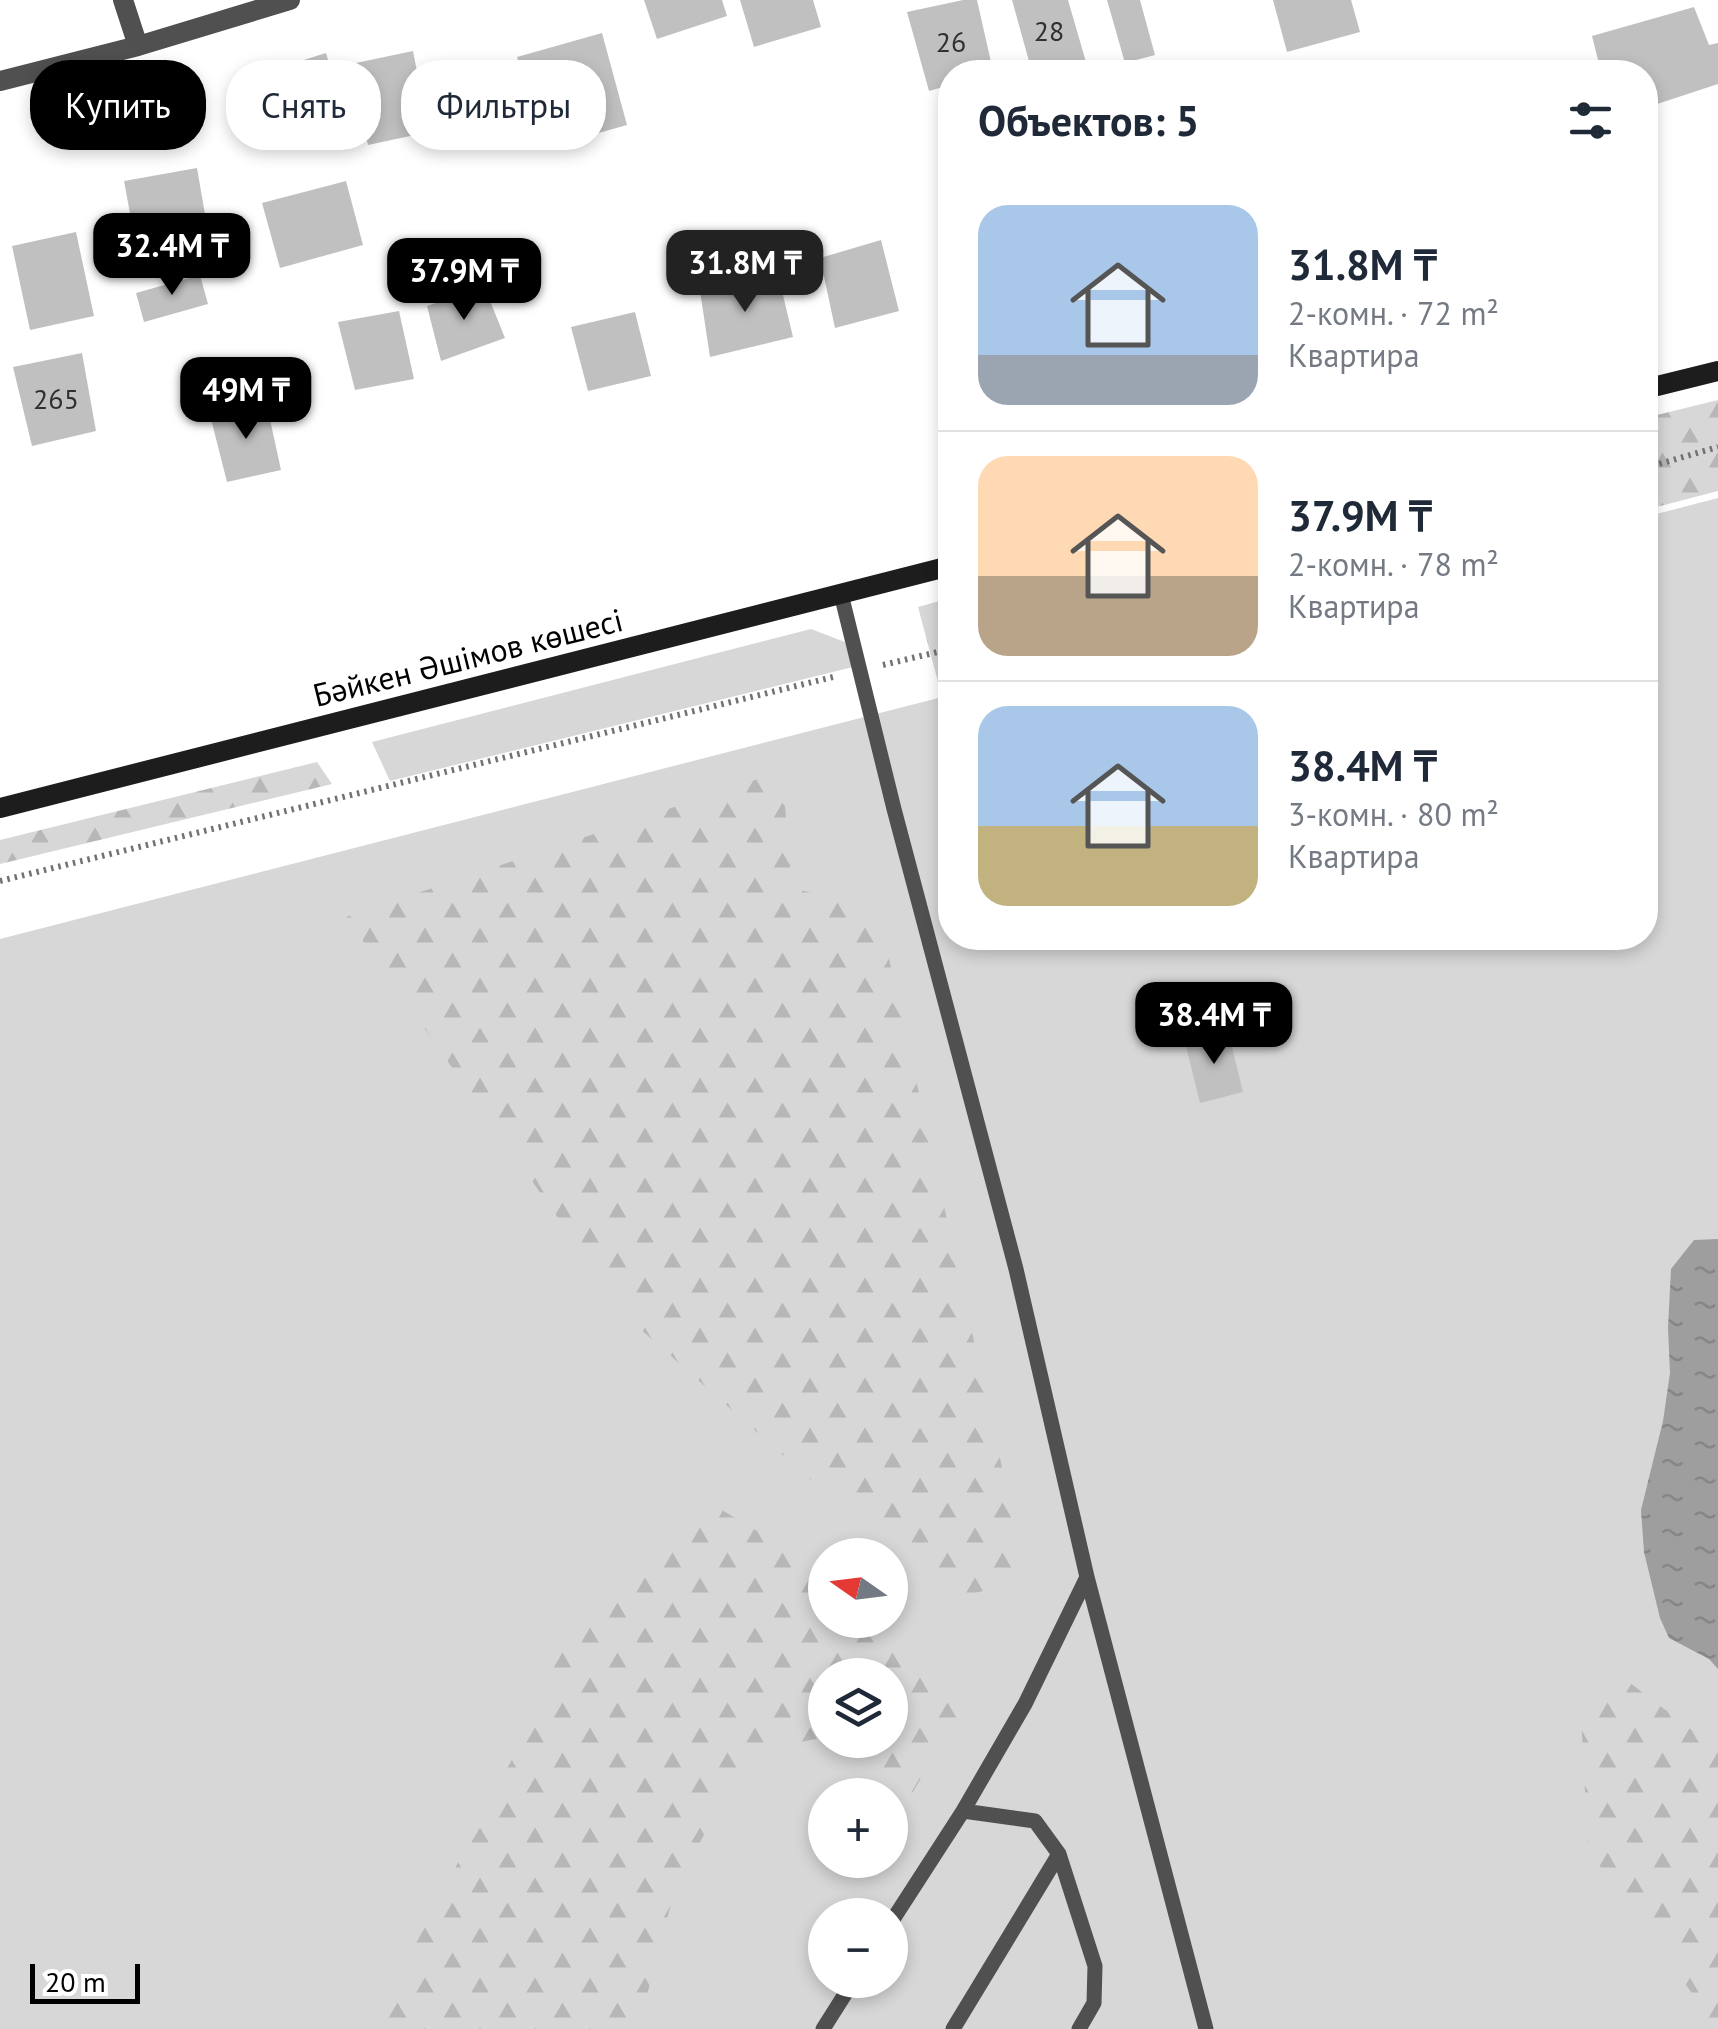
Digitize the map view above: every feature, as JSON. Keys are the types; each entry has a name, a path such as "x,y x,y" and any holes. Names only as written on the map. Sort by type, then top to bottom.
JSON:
{"main road":[{"path":"1658,386 1718,371"},
{"name":"Бәйкен Әшімов көшесі","path":"0,808 938,569"}],"street":[{"path":"123,0 138,46"},
{"path":"0,81 138,46 290,0"}],"lane":[{"path":"841,594 1016,1269 1088,1576 1206,2029"},
{"path":"907,1898 1026,1704 1088,1576"},
{"path":"963,1811 1035,1821 1058,1854 1095,1966 1094,2003 1078,2029"},
{"path":"953,2029 1058,1854"},
{"path":"822,2029 842,1998"}],"path":[{"path":"1658,464 1718,448"},
{"path":"0,881 938,652"}],"green space":[{"path":"1718,400 1718,491 1658,507 1658,415"},
{"path":"1718,498 1718,2029 0,2029 0,939 938,698 938,950 1658,950 1658,514"},
{"path":"938,601 938,682 918,607"},
{"path":"811,629 845,642 853,667 390,781 372,742"},
{"path":"317,762 332,784 0,864 0,840"},
{"path":"782,771 792,888 878,909 1027,1580 947,1600 908,1566 908,1538 877,1538 630,1320 346,917"},
{"path":"710,1503 808,1561 808,1638 908,1637 963,1707 908,1800 908,1778 864,1778 850,1758 908,1758 908,1658 808,1658 808,1740 746,1753 674,1893 638,2029 383,2029 415,1945 532,1721 574,1613"},
{"path":"1617,1673 1718,1750 1718,2029 1692,2029 1699,2003 1588,1850 1581,1715"}],"water":[{"path":"1718,1239 1718,1669 1709,1659 1669,1638 1660,1618 1644,1552 1641,1510 1663,1421 1670,1373 1671,1269 1694,1240"}],"building":[{"path":"644,0 722,0 727,16 657,39"},
{"path":"740,0 813,0 821,27 754,47"},
{"path":"977,0 991,60 938,60 938,88 929,91 907,12"},
{"path":"1012,0 1068,0 1085,60 1029,60"},
{"path":"1107,0 1140,0 1155,55 1124,60"},
{"path":"1273,0 1351,0 1360,32 1287,52"},
{"path":"1694,7 1709,45 1718,43 1718,84 1658,104 1658,60 1598,60 1592,36"},
{"path":"602,33 627,125 606,131 606,60 517,57"},
{"path":"413,51 415,60 401,60 401,138 381,142 381,60 370,60"},
{"path":"326,53 328,60 304,60"},
{"path":"197,168 211,249 139,262 124,181"},
{"path":"346,181 363,245 280,268 262,203"},
{"path":"76,232 94,316 30,330 12,246"},
{"path":"881,240 899,311 835,328 820,258"},
{"path":"778,274 793,337 710,357 700,291"},
{"path":"200,275 208,304 144,322 136,293"},
{"path":"484,286 505,338 441,361 427,306"},
{"path":"399,311 414,379 355,390 338,322"},
{"path":"635,312 651,376 588,391 571,327"},
{"path":"82,353 96,431 32,446 13,367"},
{"path":"266,401 281,470 227,482 210,415"},
{"path":"1228,1031 1243,1092 1200,1103 1185,1042"}]}
